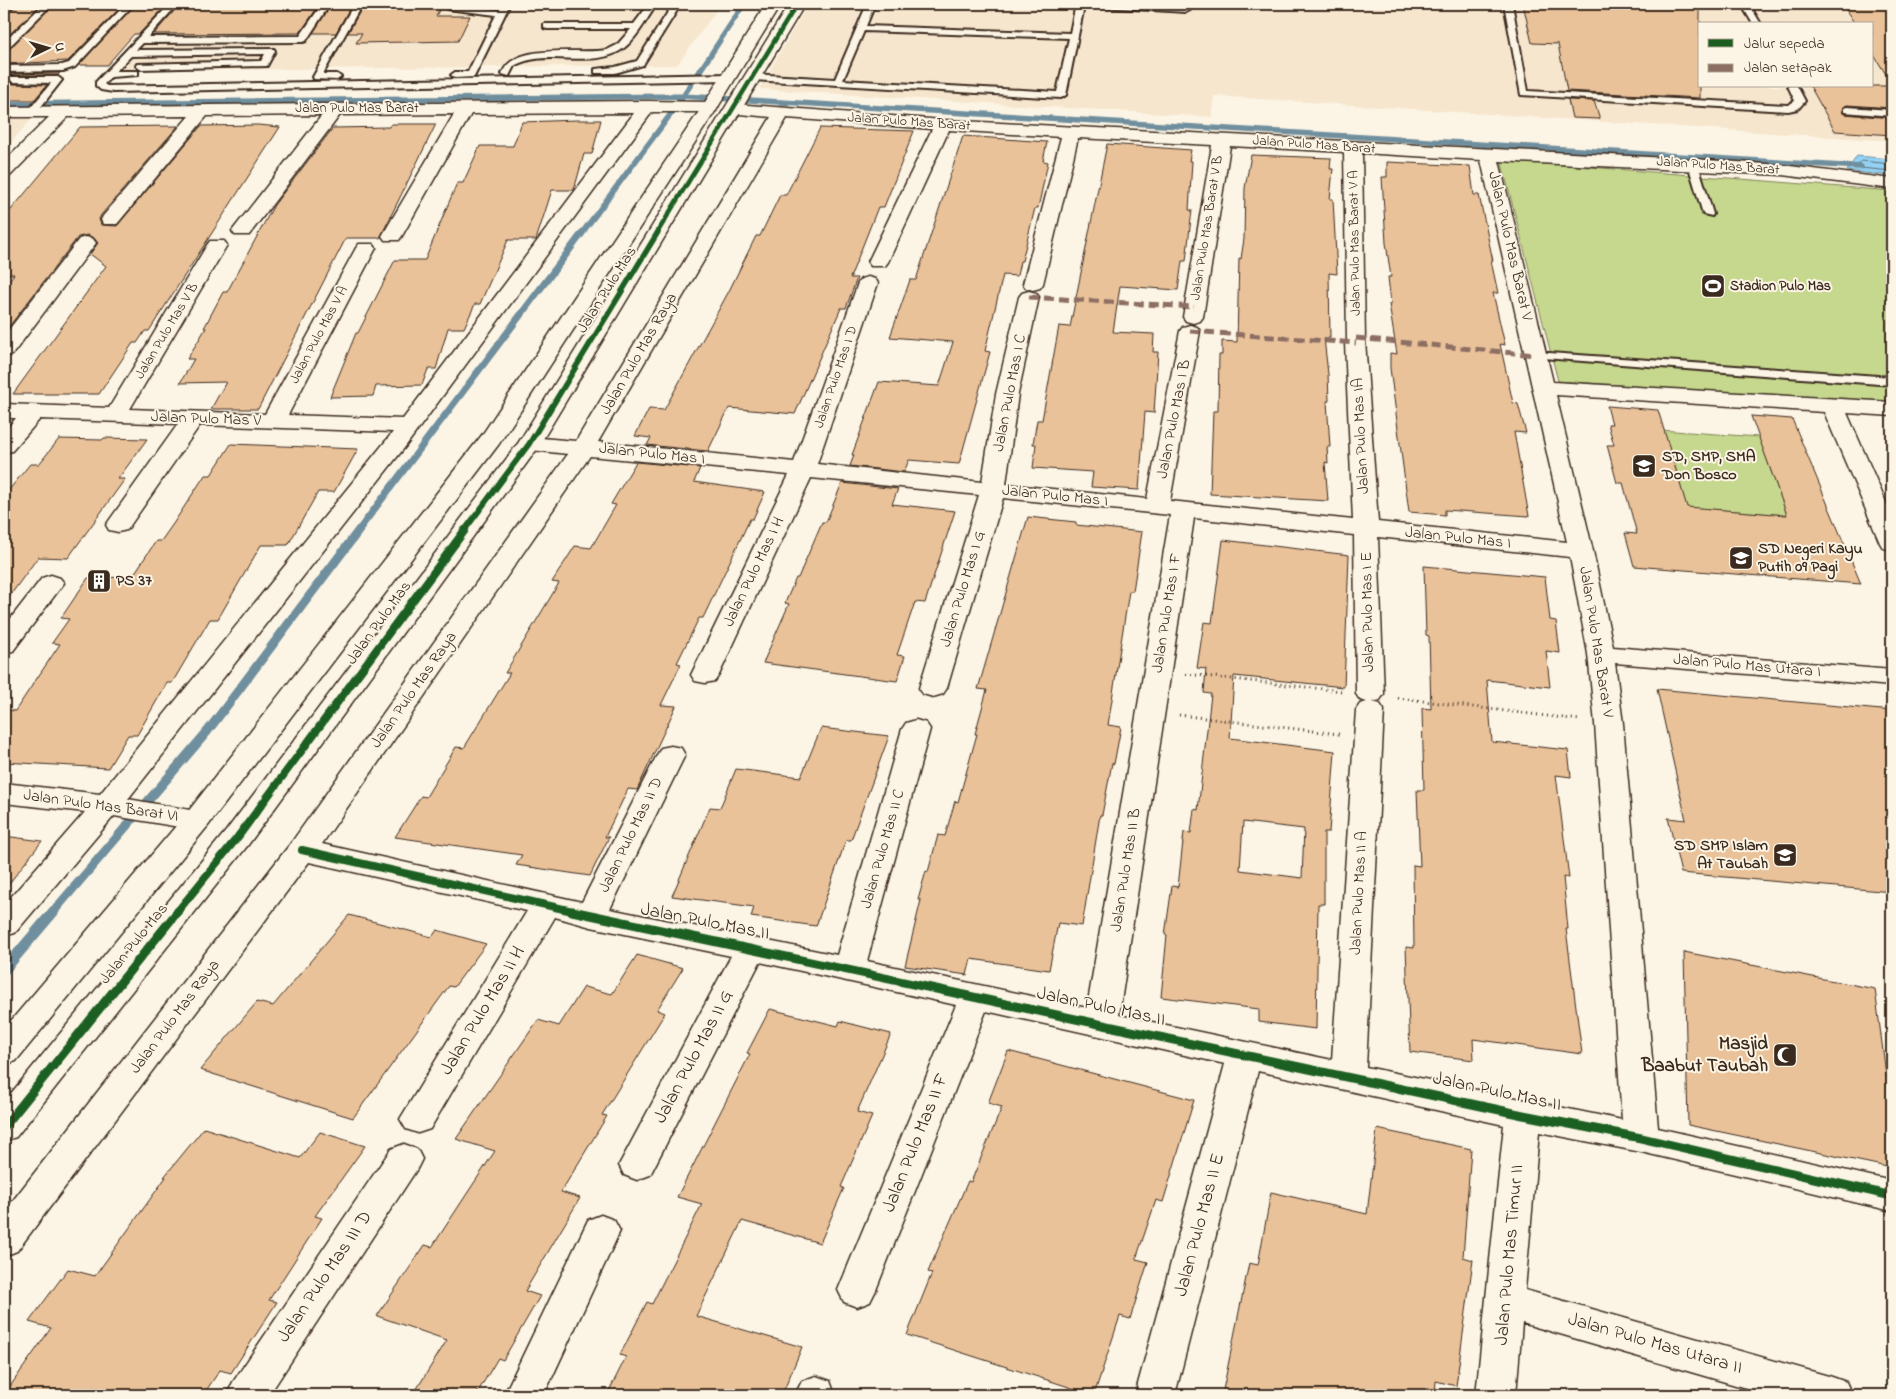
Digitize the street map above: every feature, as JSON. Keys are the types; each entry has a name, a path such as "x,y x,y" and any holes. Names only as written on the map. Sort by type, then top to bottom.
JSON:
{"street":[{"path":"729,98 773,4"},
{"path":"729,98 797,4"},
{"name":"Jalan Pulo Mas Barat","path":"4,112 35,109 64,111 655,106 729,98 774,112 943,125 1222,139 1353,148 1693,164 1782,170 1892,184"},
{"name":"Jalan Pulo Mas","path":"4,1127 16,1095 237,838 532,444 729,98"},
{"name":"Jalan Pulo Mas","path":"4,1052 491,439 729,98"},
{"path":"4,925 116,807 655,106"},
{"path":"392,236 466,107"},
{"path":"242,231 336,108"},
{"path":"110,220 204,109"},
{"path":"5,169 64,111"},
{"name":"Jalan Pulo Mas Raya","path":"4,1240 302,850 581,447 774,112"},
{"path":"878,262 943,125"},
{"name":"Jalan Pulo Mas I C","path":"993,490 1007,394 1071,131"},
{"name":"Jalan Pulo Mas Barat V B","path":"1191,324 1222,139"},
{"name":"Jalan Pulo Mas Barat V A","path":"1353,148 1356,341"},
{"name":"Jalan Pulo Mas Barat V","path":"1489,155 1581,551 1601,654 1609,724 1641,1138"},
{"path":"4,350 86,244"},
{"name":"Jalan Pulo Mas V B","path":"116,416 217,245"},
{"name":"Jalan Pulo Mas V A","path":"271,421 279,411 366,248"},
{"name":"Jalan Pulo Mas I D","path":"803,470 868,283"},
{"name":"Jalan Pulo Mas I B","path":"1157,507 1191,324"},
{"name":"Jalan Pulo Mas IA","path":"1356,341 1366,529"},
{"path":"1543,388 1892,409"},
{"path":"1832,405 1892,543"},
{"name":"Jalan Pulo Mas V","path":"4,411 408,426"},
{"path":"4,446 35,411"},
{"path":"118,525 194,419"},
{"name":"Jalan Pulo Mas I","path":"532,444 581,447 1581,551"},
{"name":"Jalan Pulo Mas I H","path":"705,675 803,470"},
{"name":"Jalan Pulo Mas I G","path":"933,688 993,490"},
{"name":"Jalan Pulo Mas I F","path":"1151,714 1183,510"},
{"name":"Jalan Pulo Mas I E","path":"1366,529 1369,714"},
{"path":"4,645 51,583"},
{"name":"Jalan Pulo Mas Utara I","path":"1601,654 1892,678"},
{"name":"Jalan Pulo Mas II B","path":"1101,1023 1151,714"},
{"name":"Jalan Pulo Mas II A","path":"1348,1077 1369,714"},
{"name":"Jalan Pulo Mas II C","path":"849,969 916,729"},
{"name":"Jalan Pulo Mas II D","path":"591,916 671,755"},
{"name":"Jalan Pulo Mas Barat VI","path":"4,793 116,807 188,819"},
{"name":"Jalan Pulo Mas II","path":"302,850 547,904 591,916 976,996 1523,1115 1641,1138 1892,1196"},
{"name":"Jalan Pulo Mas II H","path":"418,1119 547,904"},
{"name":"Jalan Pulo Mas II G","path":"637,1165 751,948"},
{"name":"Jalan Pulo Mas II F","path":"857,1290 976,996"},
{"name":"Jalan Pulo Mas II E","path":"1155,1395 1245,1054"},
{"name":"Jalan Pulo Mas Timur II","path":"1496,1395 1523,1115"},
{"name":"Jalan Pulo Mas III D","path":"246,1395 404,1159"},
{"path":"524,1395 601,1231"},
{"name":"Jalan Pulo Mas Utara II","path":"1506,1301 1832,1395"}],"lane":[{"path":"4,11 12,4"},
{"path":"4,47 48,4"},
{"path":"4,69 62,68 72,65 130,4"},
{"path":"174,4 99,84 100,87 113,89 470,79 506,74 615,70 640,63 677,4"},
{"path":"141,40 303,39 326,4"},
{"path":"358,4 317,77 470,79 705,78 729,98 838,82 1061,95 1073,36 1082,4 1186,10"},
{"path":"450,4 450,7 455,9 502,13"},
{"path":"470,79 506,4"},
{"path":"506,74 511,64 535,56 608,51 620,46 653,4"},
{"path":"838,82 871,4"},
{"path":"1508,4 1524,93 1788,108 1795,106 1800,101 1793,88"},
{"path":"1746,4 1756,22"},
{"path":"547,26 635,27"},
{"path":"860,28 1073,36"},
{"path":"109,74 137,70 264,64 271,51 128,53"},
{"path":"137,70 151,53"},
{"path":"137,70 251,72"},
{"path":"4,79 58,80 35,109"},
{"path":"1847,110 1892,113"},
{"path":"1693,164 1708,214"},
{"path":"1535,355 1892,381"}],"path":[{"path":"1158,671 1369,714"},
{"path":"1151,714 1369,714 1609,724"}],"shaded area":[{"path":"162,4 721,4 677,65 106,71"},
{"path":"808,4 1892,4 1892,141 1214,96 1212,117 759,89"},
{"path":"4,116 29,116 32,119 4,150"}],"green space":[{"name":"Stadion Pulo Mas","path":"1501,160 1892,191 1892,404 1558,381"},
{"path":"1646,429 1759,437 1787,515 1668,506 1681,487 1670,449 1651,447"}],"water":[{"path":"1857,156 1892,159 1892,176 1847,171"}],"building":[{"path":"18,4 42,4 4,40 4,15"},
{"path":"54,4 124,4 68,61 4,64 4,52"},
{"path":"136,4 168,4 139,34 134,34 107,65 79,65"},
{"path":"180,4 320,4 300,33 154,34"},
{"path":"332,4 352,4 336,33 313,33"},
{"path":"364,4 442,4 436,16 470,16 458,41 356,43 362,33 348,33"},
{"path":"1523,4 1700,4 1700,22 1698,22 1698,88 1700,88 1700,98 1567,91 1558,44 1532,43"},
{"path":"1842,4 1892,4 1892,84 1874,55 1874,22 1854,22"},
{"path":"60,73 58,75 10,75 7,79 13,84 47,85 34,100 4,100 4,74"},
{"path":"1874,86 1892,86 1892,108 1847,105 1842,108 1844,114 1892,118 1892,135 1835,131 1811,88 1874,88"},
{"path":"1568,100 1594,101 1600,119 1572,118"},
{"path":"601,120 592,154 584,154 574,190 552,190 536,240 508,240 480,304 475,304 464,328 448,328 436,369 428,369 422,385 376,386 373,396 330,397 356,333 358,333 395,260 425,260 457,183 463,183 480,146 513,146 522,122"},
{"path":"391,124 436,124 380,238 346,238 258,409 211,409 226,382 180,383 194,359 187,359 206,328 204,328 223,292 227,292 274,205 333,128 389,127"},
{"path":"258,125 280,127 149,331 145,331 137,343 133,343 99,394 13,394 106,266 90,254 98,243 94,238 87,235 78,237 4,333 4,287 14,274 4,274 4,210 11,210 80,127 178,126 101,215 99,219 101,225 117,226 201,126"},
{"path":"820,128 914,131 884,207 878,207 850,278 857,278 846,308 841,308 795,414 729,408 708,451 647,445 651,438 635,436 649,409 664,410 729,291 756,236 760,236 780,195 786,195"},
{"path":"963,136 1047,142 1043,161 1048,162 1038,208 1035,208 1017,276 1003,275 985,351 990,352 959,464 909,460 904,472 850,466 854,455 852,455 879,382 939,386 953,342 890,337 910,280 916,280"},
{"path":"1107,144 1191,150 1189,161 1192,161 1189,210 1192,210 1186,261 1182,261 1178,290 1120,286 1113,332 1154,334 1153,352 1158,352 1154,413 1145,412 1139,490 1091,487 1093,472 1033,468 1036,444 1033,444 1037,420 1042,420 1059,326 1070,327"},
{"path":"1251,155 1331,158 1330,169 1333,169 1330,199 1333,199 1337,274 1329,273 1330,338 1324,338 1329,401 1327,401 1330,447 1327,447 1328,463 1325,462 1328,501 1210,494 1213,411 1218,411 1219,355 1222,355 1222,341 1237,342 1239,258 1241,259 1244,239 1245,188"},
{"path":"1387,162 1470,166 1474,195 1479,195 1493,261 1491,261 1498,293 1493,293 1505,345 1500,344 1513,403 1518,404 1526,433 1514,432 1529,516 1445,510 1445,515 1409,512 1390,368 1390,353 1397,354 1389,304 1391,304 1388,277 1391,277 1386,243 1382,177 1387,177"},
{"name":"SD, SMP, SMA Don Bosco","path":"1607,406 1658,410 1687,507 1787,515 1751,416 1792,419 1861,584 1634,566 1625,533 1637,534 1623,483 1617,483 1607,445 1614,445 1608,424 1612,424"},
{"path":"104,438 147,439 118,479 125,479 68,558 38,557 4,604 4,496 30,464 39,464 59,439 102,440"},
{"path":"231,444 358,449 334,492 318,492 288,545 261,545 218,619 210,619 172,683 167,683 137,735 128,735 108,768 4,762 4,710 15,711 60,644 52,643 69,619 61,618 88,578 132,577 156,541 161,541 205,475 211,475"},
{"path":"636,462 700,468 694,482 765,492 753,519 750,519 703,618 699,618 677,663 681,664 661,705 676,706 637,790 628,789 605,837 609,837 590,876 516,865 522,855 395,837 421,796 426,797 456,747 464,748 510,673 505,673 559,583 552,582 575,546 591,548 616,505 611,504"},
{"path":"842,483 898,489 892,504 955,511 925,603 915,602 897,655 905,656 897,681 763,663 789,604 785,603 822,522 826,522"},
{"path":"1028,517 1076,522 1076,525 1142,532 1133,591 1129,591 1108,725 1121,727 1102,815 1100,815 1082,926 1058,923 1049,970 971,959 967,975 905,966 921,900 918,900 926,871 928,872 938,835 945,836 955,801 958,802 977,734 975,734 987,690 978,689"},
{"path":"1223,540 1349,555 1344,687 1234,676 1230,738 1335,751 1329,832 1324,832 1324,904 1318,904 1316,1029 1259,1022 1259,1009 1161,997 1167,935 1165,935 1172,886 1178,887 1184,832 1191,833 1194,809 1198,810 1211,694 1204,693 1206,669 1197,668 1204,622 1212,623","holes":["1243,822 1304,829 1302,878 1240,870"]},
{"path":"1424,566 1545,577 1550,620 1556,621 1560,653 1546,651 1550,687 1487,680 1492,742 1568,750 1571,777 1556,775 1569,878 1563,877 1568,929 1566,929 1582,1054 1473,1039 1474,1060 1410,1052 1406,947 1414,948 1413,865 1420,866 1417,790 1424,790 1422,708 1431,709 1429,636 1426,635"},
{"path":"1657,689 1892,711 1892,892 1681,873 1668,818 1686,820"},
{"path":"821,728 889,736 851,840 846,840 816,926 751,917 754,907 672,896 710,807 720,808 736,769 801,777"},
{"path":"4,836 42,841 4,890"},
{"path":"349,915 432,937 437,930 486,944 454,987 449,986 353,1118 200,1070 257,1002 273,1006"},
{"name":"Masjid Baabut Taubah","path":"1684,952 1875,989 1892,1121 1892,1168 1688,1125"},
{"path":"637,955 683,968 657,1010 665,1013 602,1115 607,1116 561,1192 580,1198 525,1291 540,1296 503,1360 498,1358 476,1395 413,1395 447,1340 377,1316 425,1245 432,1247 495,1151 456,1139 538,1020 559,1026 584,987 612,994"},
{"path":"770,1009 838,1026 840,1021 891,1034 857,1112 872,1116 841,1187 844,1188 820,1243 742,1221 696,1316 802,1347 782,1395 607,1395 626,1357 620,1355 647,1302 652,1304 702,1204 677,1197 750,1054 747,1053"},
{"path":"1008,1051 1194,1100 1163,1202 1156,1200 1136,1259 1148,1262 1130,1319 1120,1316 1094,1395 907,1335 932,1273 928,1272 968,1181 971,1182 1002,1107 988,1103"},
{"path":"204,1128 300,1158 320,1132 365,1146 315,1216 322,1218 269,1300 277,1302 231,1373 220,1370 203,1395 4,1395 51,1328 29,1322 68,1269 95,1276 166,1177 164,1177"},
{"path":"1377,1129 1471,1149 1463,1257 1473,1260 1456,1386 1436,1381 1435,1395 1222,1395 1249,1263 1258,1265 1271,1192 1367,1214"}],"waterway":[{"path":"683,96 744,4"},
{"path":"4,104 683,96"},
{"path":"582,233 683,96"},
{"path":"683,96 1861,167"},
{"path":"358,531 583,232"},
{"path":"53,912 207,732 359,530"},
{"path":"4,970 54,911"}],"marked path":[{"path":"1029,297 1194,307"},
{"path":"1190,331 1356,343"},
{"path":"1356,338 1535,355"}],"cycle path":[{"path":"4,1127 237,838 529,444 797,4"},
{"path":"302,850 547,904 591,916 751,948 1523,1115 1641,1138 1892,1196"}],"place":[{"name":"Stadion Pulo Mas","path":"1713,286"},
{"name":"SD, SMP, SMA Don Bosco","path":"1644,466"},
{"name":"SD Negeri Kayu Putih 09 Pagi","path":"1741,558"},
{"name":"PS 37","path":"99,581"},
{"name":"SD SMP Islam At Taubah","path":"1785,855"},
{"name":"Masjid Baabut Taubah","path":"1785,1055"}]}
